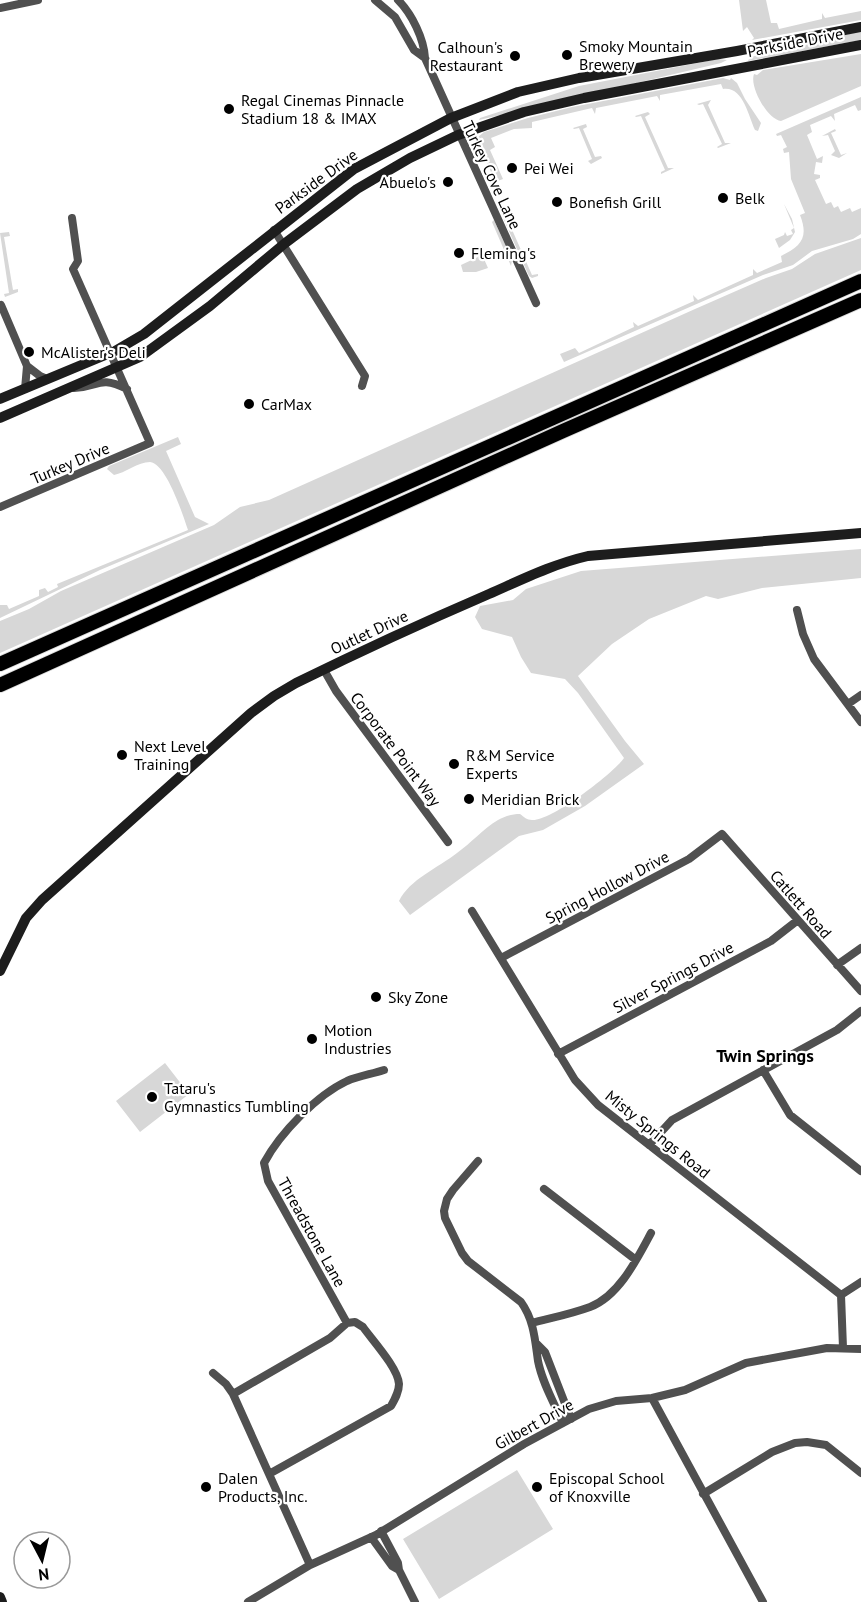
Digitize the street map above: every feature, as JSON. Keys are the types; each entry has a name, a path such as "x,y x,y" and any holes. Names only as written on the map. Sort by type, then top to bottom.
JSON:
{"highway":[{"path":"0,664 861,280"},
{"path":"0,685 563,431 861,300"}],"street":[{"path":"0,8 38,0"},
{"name":"Turkey Cove Lane","path":"375,0 395,17 414,50 425,58"},
{"name":"Turkey Cove Lane","path":"398,0 406,10 424,45 425,58 458,135 475,167 536,303"},
{"name":"Parkside Drive","path":"0,399 111,352 144,334 354,169 451,118 518,92 579,78 861,27"},
{"name":"Parkside Drive","path":"0,418 140,357 210,306 284,244 369,182 458,135 534,110 740,67 861,45"},
{"path":"736,51 740,67"},
{"path":"72,218 78,261 73,268 127,389"},
{"path":"274,230 365,376 362,386"},
{"path":"0,305 27,366 25,389"},
{"path":"27,366 47,380"},
{"path":"72,388 108,381 127,389"},
{"name":"Turkey Drive","path":"0,507 150,443 127,389"},
{"name":"Outlet Drive","path":"0,971 26,918 42,900 251,713 285,689 465,604 575,559 588,556 861,533"},
{"path":"797,610 803,634 814,659 861,722"},
{"name":"Corporate Point Way","path":"324,670 336,691 448,842"},
{"path":"848,704 861,695"},
{"name":"Catlett Road","path":"722,834 861,991"},
{"name":"Spring Hollow Drive","path":"501,958 689,860 722,834"},
{"name":"Misty Springs Road","path":"472,911 558,1054 575,1080 598,1105 841,1295"},
{"name":"Silver Springs Drive","path":"558,1054 771,941 798,920"},
{"path":"837,965 861,948"},
{"path":"649,1145 672,1120 837,1030 861,1011"},
{"name":"Threadstone Lane","path":"346,1323 268,1181 264,1163 269,1152 323,1095 348,1081 384,1070"},
{"path":"763,1070 790,1115 861,1171"},
{"path":"478,1161 447,1199 445,1218 468,1261 521,1302 532,1323 538,1361 563,1423"},
{"path":"544,1189 636,1260"},
{"path":"532,1323 597,1304 627,1276 651,1233"},
{"path":"843,1348 841,1295 861,1282"},
{"path":"233,1394 330,1338 346,1323 355,1322 363,1327 398,1375 399,1386 391,1406 269,1474"},
{"path":"537,1344 545,1353 571,1419"},
{"name":"Gilbert Drive","path":"248,1602 310,1565 371,1537 524,1444 589,1409 616,1401 652,1398 685,1389 746,1364 827,1348 861,1348"},
{"path":"213,1373 226,1384 233,1394 310,1565"},
{"path":"652,1398 763,1602"},
{"path":"703,1494 772,1452 795,1443 826,1445 861,1473"},
{"path":"381,1531 415,1602"},
{"path":"371,1537 392,1566 399,1570"},
{"path":"0,1597 2,1602"}],"shaded area":[{"path":"739,0 766,0 771,23 777,23 779,29 822,19 822,13 825,18 861,11 861,20 752,40 754,38 747,27 743,31"},
{"path":"861,31 861,40 748,61 750,57"},
{"path":"861,54 861,86 781,121 765,109 754,87 754,74 757,75 763,70"},
{"path":"718,59 727,60 479,120 579,86"},
{"path":"723,78 730,80 731,78 737,83 761,123 758,131 755,130 740,97 730,89 723,89 721,84 660,95 660,101 657,96 596,108 595,114 592,108 532,122 532,128 514,129 491,138 495,147 490,150 503,179 495,182 479,143 478,137 484,132 528,118 572,107"},
{"path":"861,97 861,110 858,111 855,105 834,114 835,121 831,116 810,125 812,132 807,135 817,159 823,156 822,163 816,162 814,174 820,175 820,178 815,180 826,204 831,202 834,208 838,206 841,212 850,208 852,212 861,208 861,234 853,239 812,251 793,265 763,275 564,362 560,354 575,348 579,353 634,327 633,322 638,326 694,301 693,295 698,300 753,275 753,269 757,273 782,262 781,256 794,249 801,240 804,230 800,215 805,213 791,179 789,152 784,153 783,149 787,147 781,135 776,134"},
{"path":"711,100 708,105 725,143 731,143 718,148 722,144 703,104 697,104"},
{"path":"648,112 650,114 645,117 668,168 674,168 661,174 665,170 641,116 635,116"},
{"path":"586,124 587,127 583,129 595,157 601,156 602,158 591,164 588,161 592,159 579,128 573,128"},
{"path":"835,129 836,131 831,133 841,155 847,153 839,158 831,155 835,151 828,135 822,136"},
{"path":"784,204 792,219 795,232 790,240 779,248 775,239 784,235 785,232 787,236 793,234 791,230 794,228"},
{"path":"510,213 506,216 532,275 538,274 538,276 532,278 529,276 504,220 503,216"},
{"path":"494,220 512,260 511,266 492,222"},
{"path":"9,232 10,236 4,237 13,290 18,289 18,292 5,297 4,294 9,293 0,233"},
{"path":"861,238 861,270 0,653 0,621 29,609 61,591 214,525 240,507 269,500 695,309 792,269 815,254"},
{"path":"480,250 488,268 476,272 463,272 461,265 478,257 476,252"},
{"path":"178,437 181,444 166,451 195,517 209,524 100,570 0,618 0,605 7,605 9,609 39,596 39,590 45,588 48,592 58,587 57,584 188,530 168,480 156,465 145,462 114,475 107,469 109,466"},
{"path":"861,549 861,578 762,588 718,599 706,596 649,619 612,644 578,676 644,764 585,806 543,830 519,836 410,915 399,901 410,886 493,824 511,815 520,814 532,820 541,819 553,813 595,785 624,758 578,693 565,679 531,673 512,637 482,629 475,617 480,606 513,600 526,589 581,571"},
{"name":"Tataru's Gymnastics Tumbling","path":"165,1063 189,1094 140,1132 116,1101"},
{"path":"517,1470 553,1529 439,1599 403,1539"}],"place":[{"name":"Smoky Mountain Brewery","path":"567,55"},
{"name":"Calhoun's Restaurant","path":"515,56"},
{"name":"Regal Cinemas Pinnacle Stadium 18 & IMAX","path":"229,109"},
{"name":"Pei Wei","path":"512,168"},
{"name":"Abuelo's","path":"448,182"},
{"name":"Belk","path":"723,198"},
{"name":"Bonefish Grill","path":"557,202"},
{"name":"Fleming's","path":"459,253"},
{"name":"McAlister's Deli","path":"29,352"},
{"name":"CarMax","path":"249,404"},
{"name":"Next Level Training","path":"122,755"},
{"name":"R&M Service Experts","path":"454,764"},
{"name":"Meridian Brick","path":"469,799"},
{"name":"Sky Zone","path":"376,997"},
{"name":"Motion Industries","path":"312,1039"},
{"name":"Tataru's Gymnastics Tumbling","path":"152,1097"},
{"name":"Dalen Products, Inc.","path":"206,1487"},
{"name":"Episcopal School of Knoxville","path":"537,1487"}],"district":[{"name":"Twin Springs","path":"765,1056"}]}
